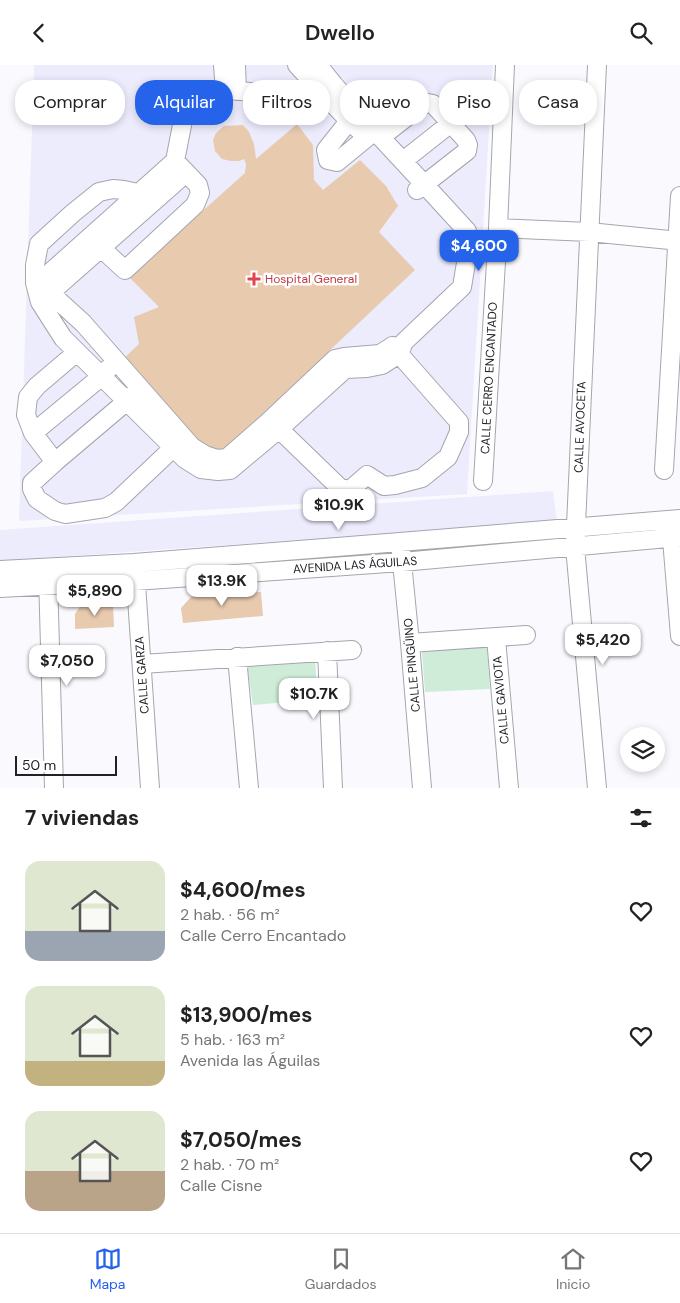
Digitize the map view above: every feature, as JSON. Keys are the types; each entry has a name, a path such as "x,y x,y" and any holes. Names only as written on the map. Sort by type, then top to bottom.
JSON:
{"street":[{"path":"223,65 228,80"},
{"path":"233,81 236,65"},
{"path":"297,65 311,80"},
{"path":"318,65 375,135 421,187"},
{"name":"CALLE CERRO ENCANTADO","path":"483,481 498,228 505,65"},
{"name":"CALLE AVOCETA","path":"597,65 575,547 597,788"},
{"path":"330,100 340,111"},
{"path":"346,125 326,150 328,160 338,162 375,135 422,105 434,104 439,110"},
{"path":"40,284 75,260 180,167 183,125"},
{"path":"138,193 113,189 99,192 39,244 40,284 64,338 185,459 201,469 230,470 279,429 345,369 382,365 398,347 462,287 469,245 460,240 403,161 375,135 356,125"},
{"path":"375,135 385,125"},
{"path":"403,161 448,125"},
{"path":"421,187 467,151 466,139 452,125"},
{"path":"75,260 101,248 138,193 180,167"},
{"path":"101,248 125,270 195,205 200,193 198,185 180,167"},
{"path":"664,470 680,196"},
{"path":"498,228 589,232 678,241"},
{"path":"40,284 83,323 192,447 205,455 217,459 226,458 266,424 335,359 380,354 398,347"},
{"path":"279,429 340,488 345,490 350,490 367,475 384,486 422,478 448,457 459,432 459,422 398,347"},
{"path":"55,462 33,433 26,415 28,397 37,386 77,352"},
{"path":"33,433 102,376 116,361"},
{"path":"140,387 127,401 32,483 32,489 37,499 55,511 65,514 104,508 116,502 173,447"},
{"path":"675,519 680,636"},
{"name":"AVENIDA LAS ÁGUILAS","path":"0,570 134,563 675,519"},
{"name":"AVENIDA LAS ÁGUILAS","path":"0,588 402,563 676,538"},
{"name":"CALLE PINGÜINO","path":"400,542 422,788"},
{"name":"CALLE GARZA","path":"134,563 150,788"},
{"path":"48,567 54,788"},
{"path":"496,638 526,635"},
{"name":"CALLE GAVIOTA","path":"410,643 496,638 509,788"},
{"path":"142,664 352,650"},
{"path":"327,651 333,788"},
{"path":"237,657 249,788"}],"shaded area":[{"name":"Hospital General","path":"34,65 493,65 492,80 439,80 439,125 489,125 467,494 19,521 32,125 125,125 125,80 34,80"},
{"path":"553,491 557,522 0,561 0,530"}],"green space":[{"path":"487,647 490,689 425,692 422,652"},
{"path":"315,659 318,699 253,705 247,664"}],"building":[{"name":"Hospital General","path":"243,125 249,132 254,144 256,159 298,125 313,145 314,180 323,190 360,160 386,186 398,206 379,232 415,270 225,449 214,451 202,447 121,361 139,344 134,317 159,307 129,277 245,173 246,164 244,159 231,161 222,159 215,151 213,140 216,133 224,126"},
{"path":"261,592 263,616 183,623 181,608 191,597"},
{"path":"113,604 114,627 75,629 75,614 81,605"}],"place":[{"name":"Hospital General","path":"254,279"}]}
